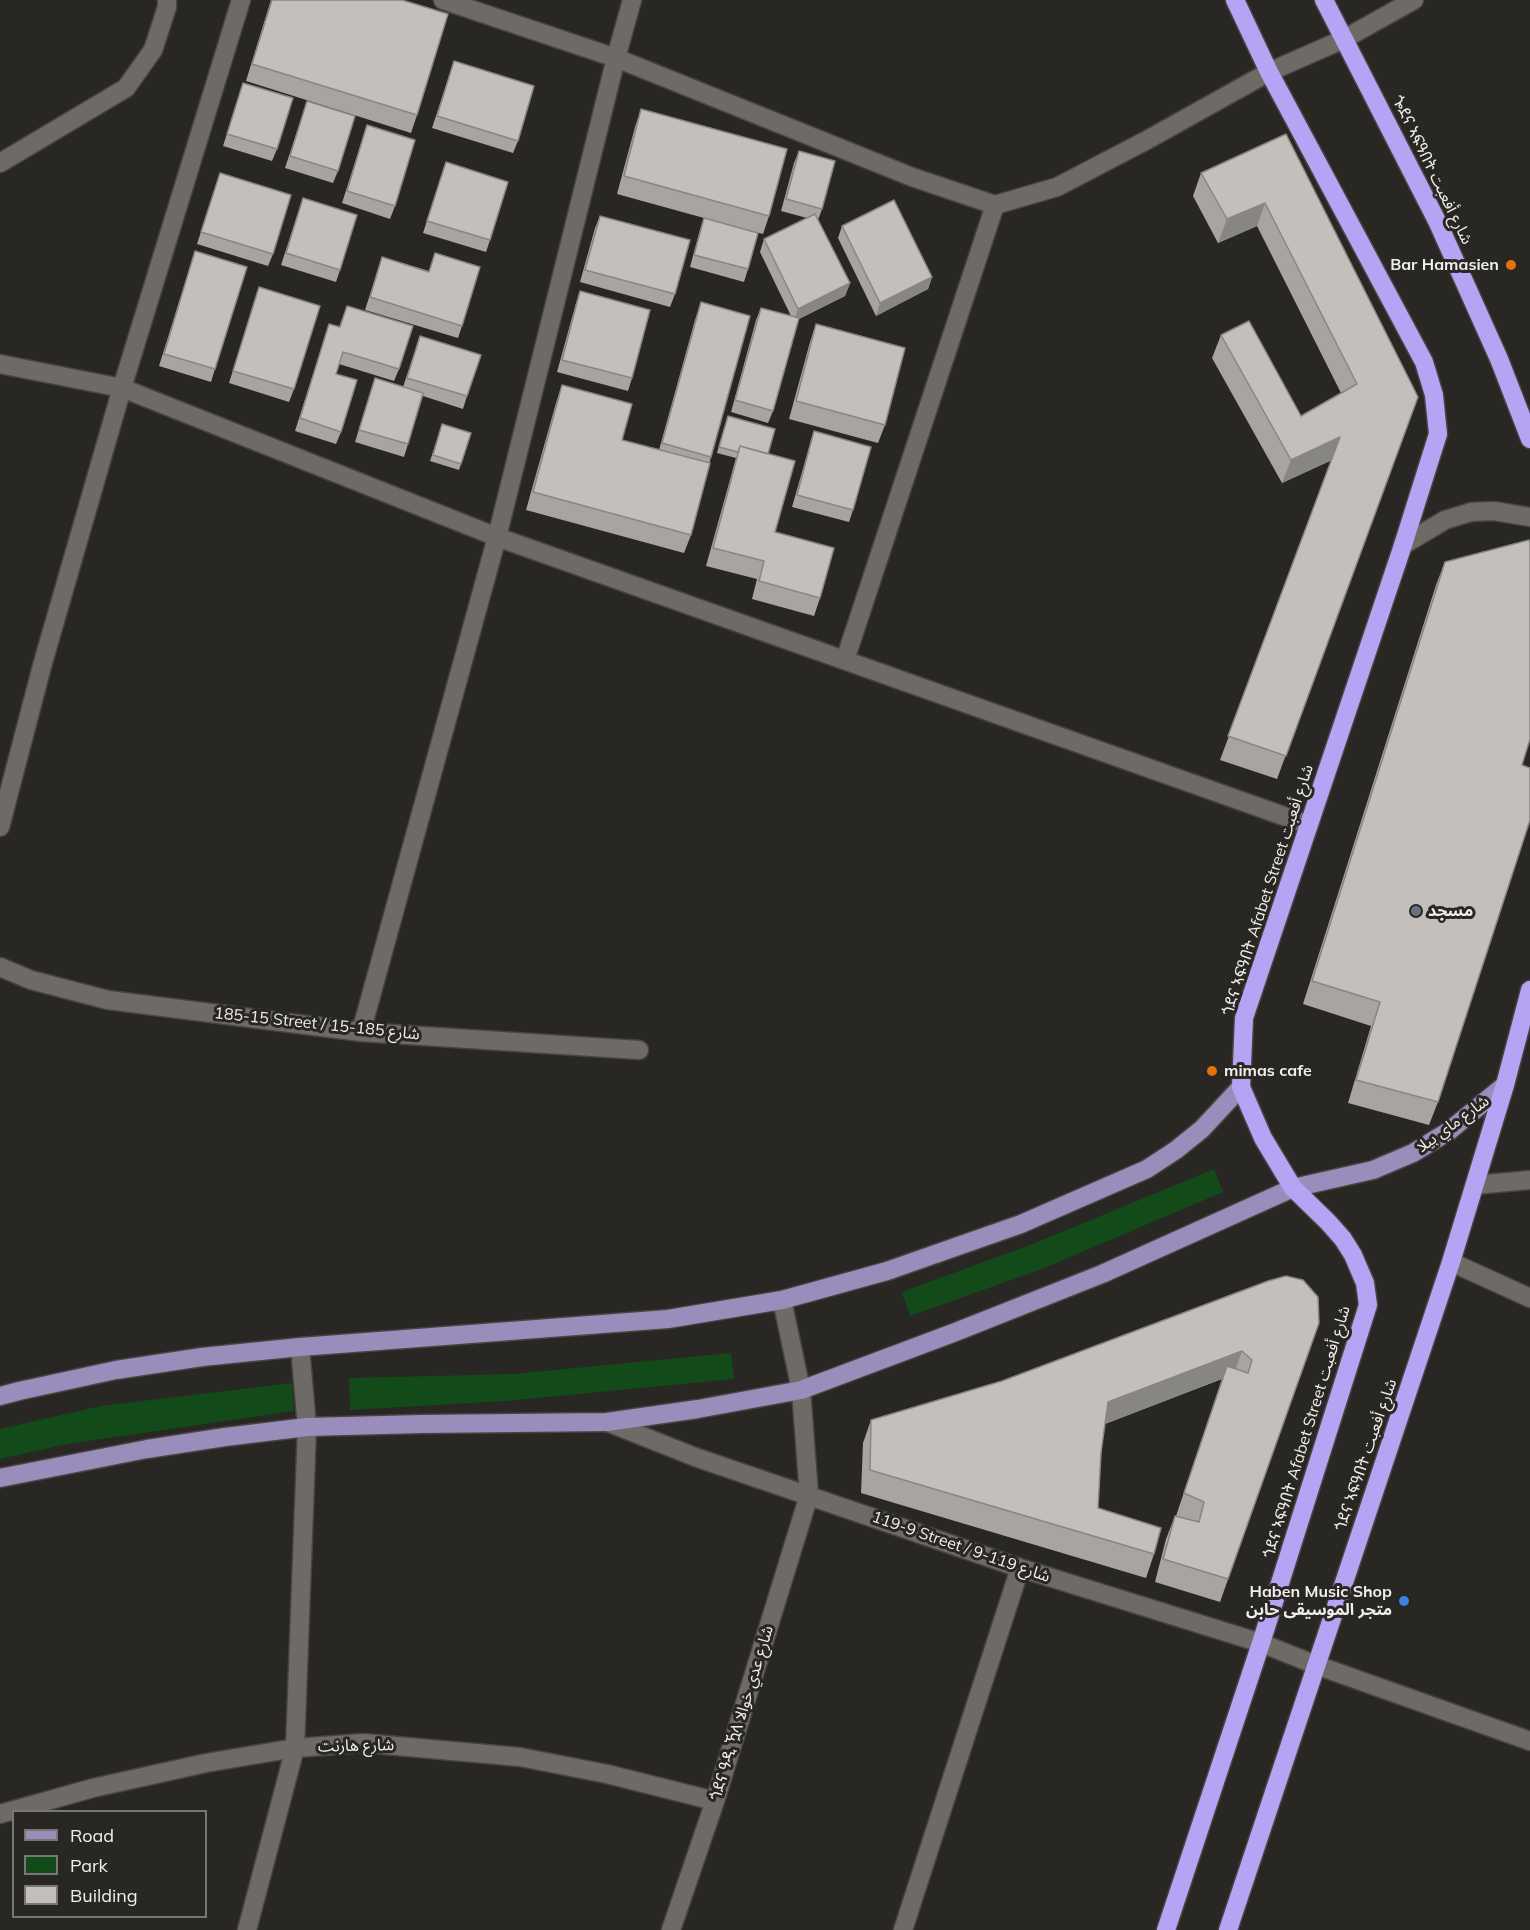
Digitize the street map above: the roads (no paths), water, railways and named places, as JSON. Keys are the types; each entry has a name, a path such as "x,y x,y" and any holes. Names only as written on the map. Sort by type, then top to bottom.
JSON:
{"highway":[{"name":"ጎደና ኣፍዓበት Afabet Street شارع أفعبت","path":"1166,1930 1261,1643 1368,1305 1365,1283 1343,1239 1293,1188 1263,1138 1241,1087 1244,1018 1438,434 1434,395 1424,362 1269,72 1236,0"},
{"name":"ጐደና ኣፍዓበት شارع أفعبت","path":"1324,0 1438,223 1499,359 1530,439"},
{"name":"ጎደና ኣፍዓበት شارع أفعبت","path":"1228,1930 1451,1262 1505,1085 1530,990"}],"main road":[{"name":"شارع ماي بيلا","path":"0,1478 147,1449 307,1427 608,1422 698,1409 801,1390 1102,1274 1293,1188 1373,1170 1413,1153 1449,1131 1505,1085"},
{"path":"0,1396 116,1370 202,1357 300,1347 668,1319 782,1300 887,1271 1021,1224 1147,1169 1202,1129 1241,1087"}],"street":[{"path":"0,163 126,88 153,50 167,7 167,0"},
{"path":"0,827 42,666 122,388 241,0"},
{"path":"443,0 616,58 912,177 995,205 1057,187 1269,72 1344,39 1414,0"},
{"path":"360,1032 497,537 632,0"},
{"path":"844,660 995,205"},
{"path":"0,364 122,388 497,537 1309,825"},
{"path":"1403,545 1445,520 1471,512 1494,511 1530,517"},
{"name":"185-15 Street / شارع 185-15","path":"0,967 31,980 108,1000 360,1032 639,1050"},
{"path":"1475,1185 1530,1180"},
{"path":"1451,1262 1530,1298"},
{"path":"782,1300 801,1390 808,1495"},
{"path":"247,1930 295,1748 307,1427 300,1347"},
{"name":"119-9 Street / شارع 119-9","path":"608,1422 694,1457 1020,1568 1261,1643 1316,1665 1530,1741"},
{"name":"ጎደና ዓዲ ዃላ شارع عدي خوالا","path":"671,1930 715,1801 808,1495"},
{"path":"903,1930 1020,1568"},
{"name":"شارع هارنت","path":"1,1812 93,1788 206,1763 295,1748 363,1743 520,1757 607,1774 715,1801"}],"place":[{"name":"Bar Hamasien","path":"1511,265"},
{"name":"مسجد","path":"1416,911"},
{"name":"mimas cafe","path":"1212,1071"},
{"name":"Haben Music Shop متجر الموسيقى حابن","path":"1404,1601"}]}
